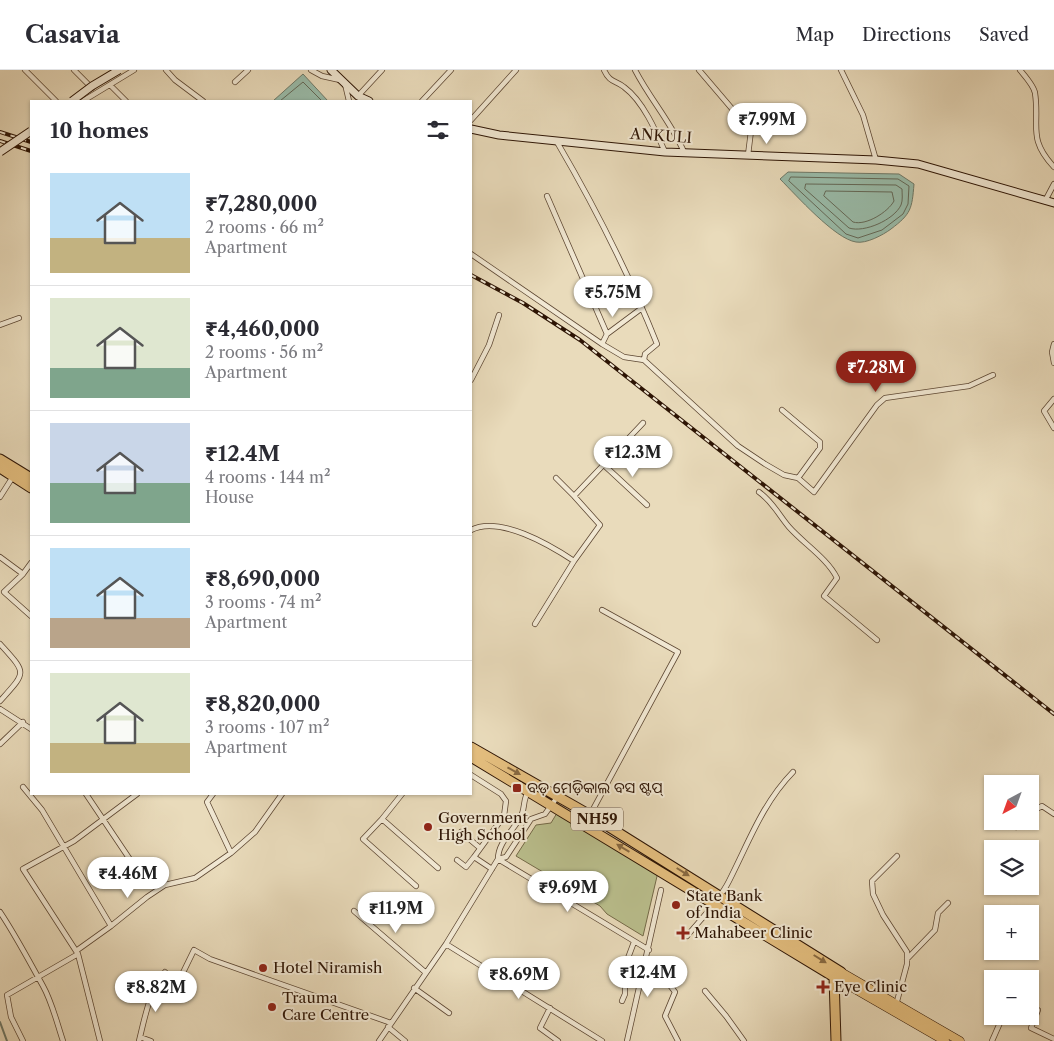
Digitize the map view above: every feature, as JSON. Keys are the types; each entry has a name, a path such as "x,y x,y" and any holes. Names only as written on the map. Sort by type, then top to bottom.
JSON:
{"highway":[{"path":"0,459 30,487"},
{"path":"0,468 30,478"},
{"name":"NH59","path":"472,748 558,796 667,862 720,895 838,975"},
{"path":"472,758 665,873 713,904 838,975 836,1041"}],"main road":[{"path":"74,100 119,70"},
{"path":"331,70 358,96 367,100"},
{"path":"337,70 343,82"},
{"name":"ANKULI","path":"472,129 499,135 557,142 665,152 876,160 918,164 1045,202 1054,203"},
{"path":"0,152 30,132"},
{"path":"838,975 945,1041"},
{"path":"895,1009 960,1041"}],"street":[{"path":"25,70 55,100"},
{"path":"74,70 97,92"},
{"path":"85,100 134,70"},
{"path":"166,70 202,100"},
{"path":"235,82 248,70"},
{"path":"311,70 322,76 343,82 348,100"},
{"path":"358,96 382,70"},
{"path":"423,100 451,70"},
{"path":"472,119 516,70"},
{"path":"604,70 613,83 624,87 638,103 665,152"},
{"path":"636,70 644,87 674,129 684,152"},
{"path":"699,70 751,131 748,155"},
{"path":"841,70 866,123 876,160"},
{"path":"1020,70 1035,91 1034,130 1039,147 1054,167"},
{"path":"110,85 125,100"},
{"path":"557,142 585,190 632,284 657,344 645,354 644,360"},
{"path":"1045,202 1054,184"},
{"path":"547,196 607,334"},
{"path":"472,255 602,344 624,357 644,360 744,450 784,475 798,478 814,492 877,405 885,398 969,386 993,375"},
{"path":"602,344 607,334 642,308"},
{"path":"473,372 489,345 499,314"},
{"path":"0,325 19,318"},
{"path":"1054,344 1052,352 1054,362"},
{"path":"1054,400 1044,411 1054,428"},
{"path":"782,410 820,442 820,448 798,478"},
{"path":"574,496 605,466 644,423"},
{"path":"605,466 647,505"},
{"path":"0,497 15,473"},
{"path":"535,624 574,561 600,525 556,478"},
{"path":"759,492 778,508 789,527 832,568 836,578 824,596 877,640"},
{"path":"472,529 480,525 512,530 536,538 574,561"},
{"path":"0,557 23,574"},
{"path":"30,564 4,592 30,615"},
{"path":"590,815 678,652 602,610"},
{"path":"0,644 20,666 22,672 20,680 0,701"},
{"path":"0,709 30,728"},
{"path":"0,744 23,722"},
{"path":"687,936 729,883 768,801 793,772"},
{"path":"457,860 466,867 504,816 506,801 501,794 472,777"},
{"path":"379,1041 446,944 498,859 498,850 522,814 523,800 534,782"},
{"path":"23,787 42,810 62,848 111,926"},
{"path":"87,795 105,818 133,864"},
{"path":"100,1041 77,952 23,869 62,848 136,795"},
{"path":"212,795 207,802 231,853"},
{"path":"23,1041 11,1017 7,995 77,952 165,885 195,878 231,853 255,832 281,795"},
{"path":"401,795 363,840 416,886"},
{"path":"498,859 506,857 531,819 545,814 558,796"},
{"path":"1039,808 1042,806 1054,814"},
{"path":"382,819 438,868"},
{"path":"461,832 480,848"},
{"path":"895,1009 907,952 883,915 873,894 872,881 898,856"},
{"path":"474,857 492,869"},
{"path":"498,859 649,950"},
{"path":"665,873 667,862"},
{"path":"627,1041 661,890"},
{"path":"907,959 936,930 938,913 948,903"},
{"path":"354,911 425,972"},
{"path":"0,912 21,942 37,977 44,986 63,1041"},
{"path":"622,1000 625,994 624,966 634,942"},
{"path":"446,944 601,1041"},
{"path":"175,989 194,950 210,959 390,1025 405,1041"},
{"path":"646,961 659,971 675,992 665,1016 678,1041"},
{"path":"151,1041 139,1039 148,1005 158,981 165,972"},
{"path":"414,988 449,1013"},
{"path":"704,991 726,1016 744,1041"},
{"path":"550,1008 540,1028 558,1041"},
{"path":"992,1041 999,1025"},
{"path":"1032,1025 1031,1028 1054,1039"}],"shaded area":[{"path":"557,813 658,872 643,936 607,914 600,906 516,856 536,825 551,823"}],"water":[{"path":"303,74 327,100 274,100"},
{"path":"788,172 899,174 914,184 911,205 907,215 888,231 869,240 856,242 847,239 827,225 780,179"}],"waterway":[{"path":"0,1022 7,1041"}],"railway":[{"path":"0,132 30,142"},
{"path":"0,141 30,151"},
{"path":"472,276 523,303 580,340 1054,714"}],"place":[{"name":"ବଡ଼ ମେଡ଼ିକାଲ ବସ ଷ୍ଟପ୍","path":"517,788"},
{"name":"Government High School","path":"428,827"},
{"name":"State Bank of India","path":"676,905"},
{"name":"Mahabeer Clinic","path":"683,933"},
{"name":"Hotel Niramish","path":"263,968"},
{"name":"Eye Clinic","path":"823,987"},
{"name":"Trauma Care Centre","path":"272,1007"}]}
